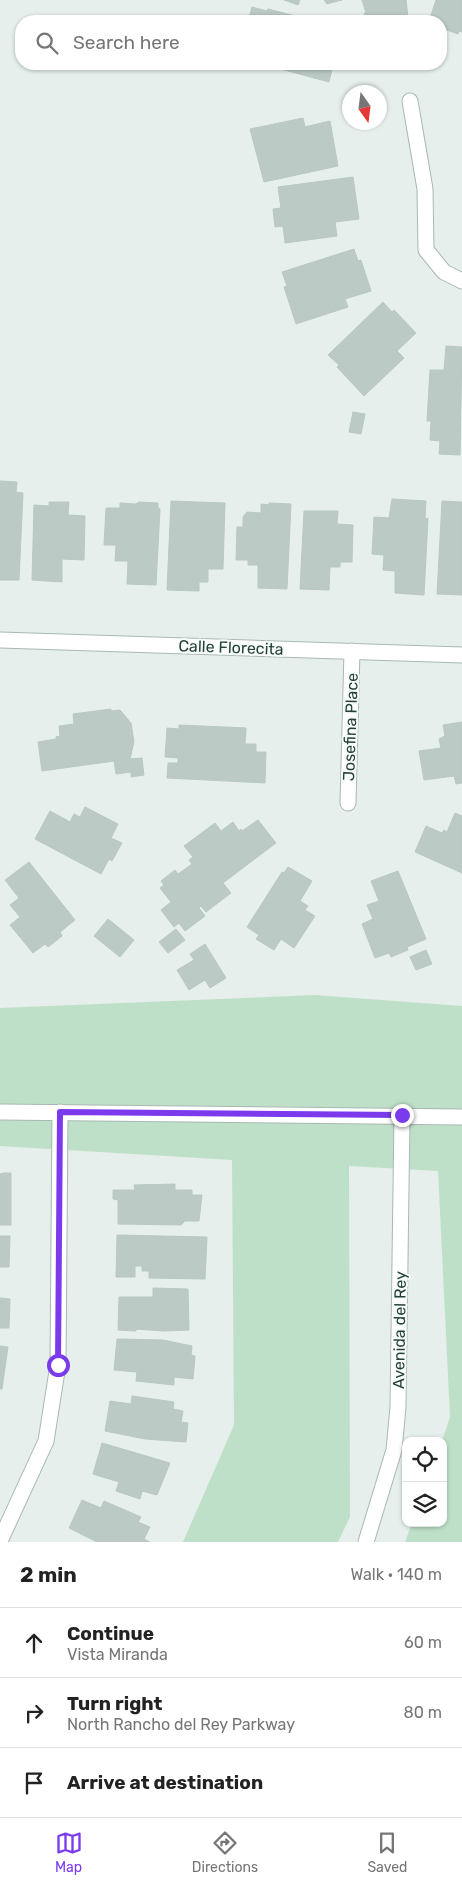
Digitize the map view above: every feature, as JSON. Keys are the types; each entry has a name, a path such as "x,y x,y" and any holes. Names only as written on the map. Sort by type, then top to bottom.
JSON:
{"street":[{"path":"410,101 425,189 426,250 444,272 462,281"},
{"name":"Calle Florecita","path":"0,640 462,655"},
{"name":"Josefina Place","path":"348,803 352,651"},
{"path":"0,1112 462,1117"},
{"path":"0,1541 46,1442 58,1365 60,1112"},
{"name":"Avenida del Rey","path":"366,1542 394,1450 398,1407 402,1115"}],"green space":[{"path":"315,995 462,1006 462,1542 405,1542 411,1527 447,1527 447,1437 443,1437 450,1417 438,1171 349,1166 350,1517 338,1542 183,1542 234,1425 232,1160 0,1146 0,1008"}],"building":[{"path":"284,0 300,0 298,5"},
{"path":"324,0 342,0 327,4"},
{"path":"362,0 406,0 408,15 364,15 364,13 366,13"},
{"path":"436,0 462,0 462,32 459,31 458,34 447,30 447,15 431,15"},
{"path":"252,7 292,15 250,15"},
{"path":"284,70 332,70 329,82"},
{"path":"303,118 305,127 330,121 338,166 264,182 250,129"},
{"path":"353,177 359,219 335,222 337,236 285,243 283,226 275,227 273,209 281,208 278,187"},
{"path":"354,249 358,261 361,260 371,291 345,299 348,307 296,324 284,287 287,286 282,272"},
{"path":"383,302 392,312 394,310 416,333 397,351 404,358 364,396 337,367 339,365 328,355"},
{"path":"446,346 462,347 460,455 439,454 440,441 430,440 431,421 427,421 430,370 444,370"},
{"path":"353,412 365,414 361,434 349,432"},
{"path":"0,481 17,482 16,492 23,493 19,580 0,580"},
{"path":"392,499 426,501 425,519 428,518 424,595 395,593 395,571 383,570 384,555 372,554 374,517 389,518"},
{"path":"171,501 225,503 223,569 208,569 208,582 199,582 199,591 167,590"},
{"path":"442,501 462,502 462,595 437,594"},
{"path":"49,502 69,502 68,515 85,516 84,560 62,559 62,582 32,580 34,505 49,506"},
{"path":"139,502 158,503 158,508 160,509 156,585 127,584 128,561 115,561 116,545 104,545 106,508 120,508 120,503 136,504"},
{"path":"269,503 291,504 287,589 258,588 258,565 248,565 248,560 236,560 237,527 243,527 243,517 247,512 261,513 261,504 269,505"},
{"path":"304,511 338,511 337,524 353,525 352,562 340,562 340,567 330,567 329,590 300,589"},
{"path":"111,709 111,711 120,710 131,723 134,742 130,759 142,758 144,775 131,777 131,772 116,774 114,761 42,771 38,742 56,739 56,737 60,736 59,726 74,724 73,714"},
{"path":"462,722 462,783 456,784 454,776 424,780 419,751 441,748 439,739 445,736 443,725"},
{"path":"179,725 246,728 245,744 256,744 256,752 266,752 265,783 167,778 168,763 178,763 178,758 165,757 167,728 179,729"},
{"path":"85,807 118,824 111,838 122,843 112,861 109,859 101,874 35,839 50,811 70,822 74,814 80,817"},
{"path":"455,813 462,816 462,873 415,852 426,826 442,833 444,830 447,832"},
{"path":"258,820 276,843 223,883 231,893 206,912 201,906 199,908 205,916 185,931 179,923 174,927 161,910 171,902 160,888 164,885 161,881 175,870 178,874 192,864 189,860 193,857 184,846 215,823 221,831 233,822 239,831 241,829 242,831"},
{"path":"29,862 75,920 60,932 62,936 48,947 45,944 33,953 10,925 20,917 10,905 19,898 5,880"},
{"path":"288,867 312,881 300,901 308,906 305,910 315,916 294,948 281,939 274,950 256,939 259,935 247,927 282,872 284,873"},
{"path":"398,871 426,939 407,947 408,950 391,957 389,953 375,958 362,924 373,919 367,905 379,901 371,881"},
{"path":"108,919 134,940 120,957 94,936"},
{"path":"176,929 185,940 168,953 159,942"},
{"path":"205,944 226,978 210,988 205,980 189,990 177,970 194,960 190,954"},
{"path":"426,950 432,964 416,970 410,957"},
{"path":"11,1173 11,1225 0,1225 0,1174"},
{"path":"175,1184 175,1190 192,1190 192,1195 202,1195 199,1221 185,1221 181,1225 118,1224 118,1200 113,1199 113,1190 135,1190 134,1185"},
{"path":"117,1235 207,1237 205,1279 149,1278 149,1271 142,1271 142,1266 135,1266 135,1277 116,1277"},
{"path":"0,1236 10,1236 9,1267 0,1267"},
{"path":"153,1288 188,1289 189,1330 118,1330 119,1297 153,1297"},
{"path":"0,1298 10,1299 9,1328 0,1328"},
{"path":"117,1339 163,1340 192,1346 191,1355 195,1356 193,1379 174,1377 174,1385 136,1381 137,1372 114,1370"},
{"path":"0,1346 8,1347 2,1389 0,1389"},
{"path":"132,1396 174,1402 173,1409 183,1411 181,1422 188,1423 186,1442 145,1439 105,1431 110,1401 131,1404"},
{"path":"102,1443 170,1463 157,1495 142,1491 140,1499 116,1491 119,1482 93,1474"},
{"path":"82,1500 101,1508 104,1501 141,1517 138,1522 150,1527 144,1539 150,1542 97,1542 69,1528"}],"route":[{"path":"58,1365 60,1112 402,1115"}]}
